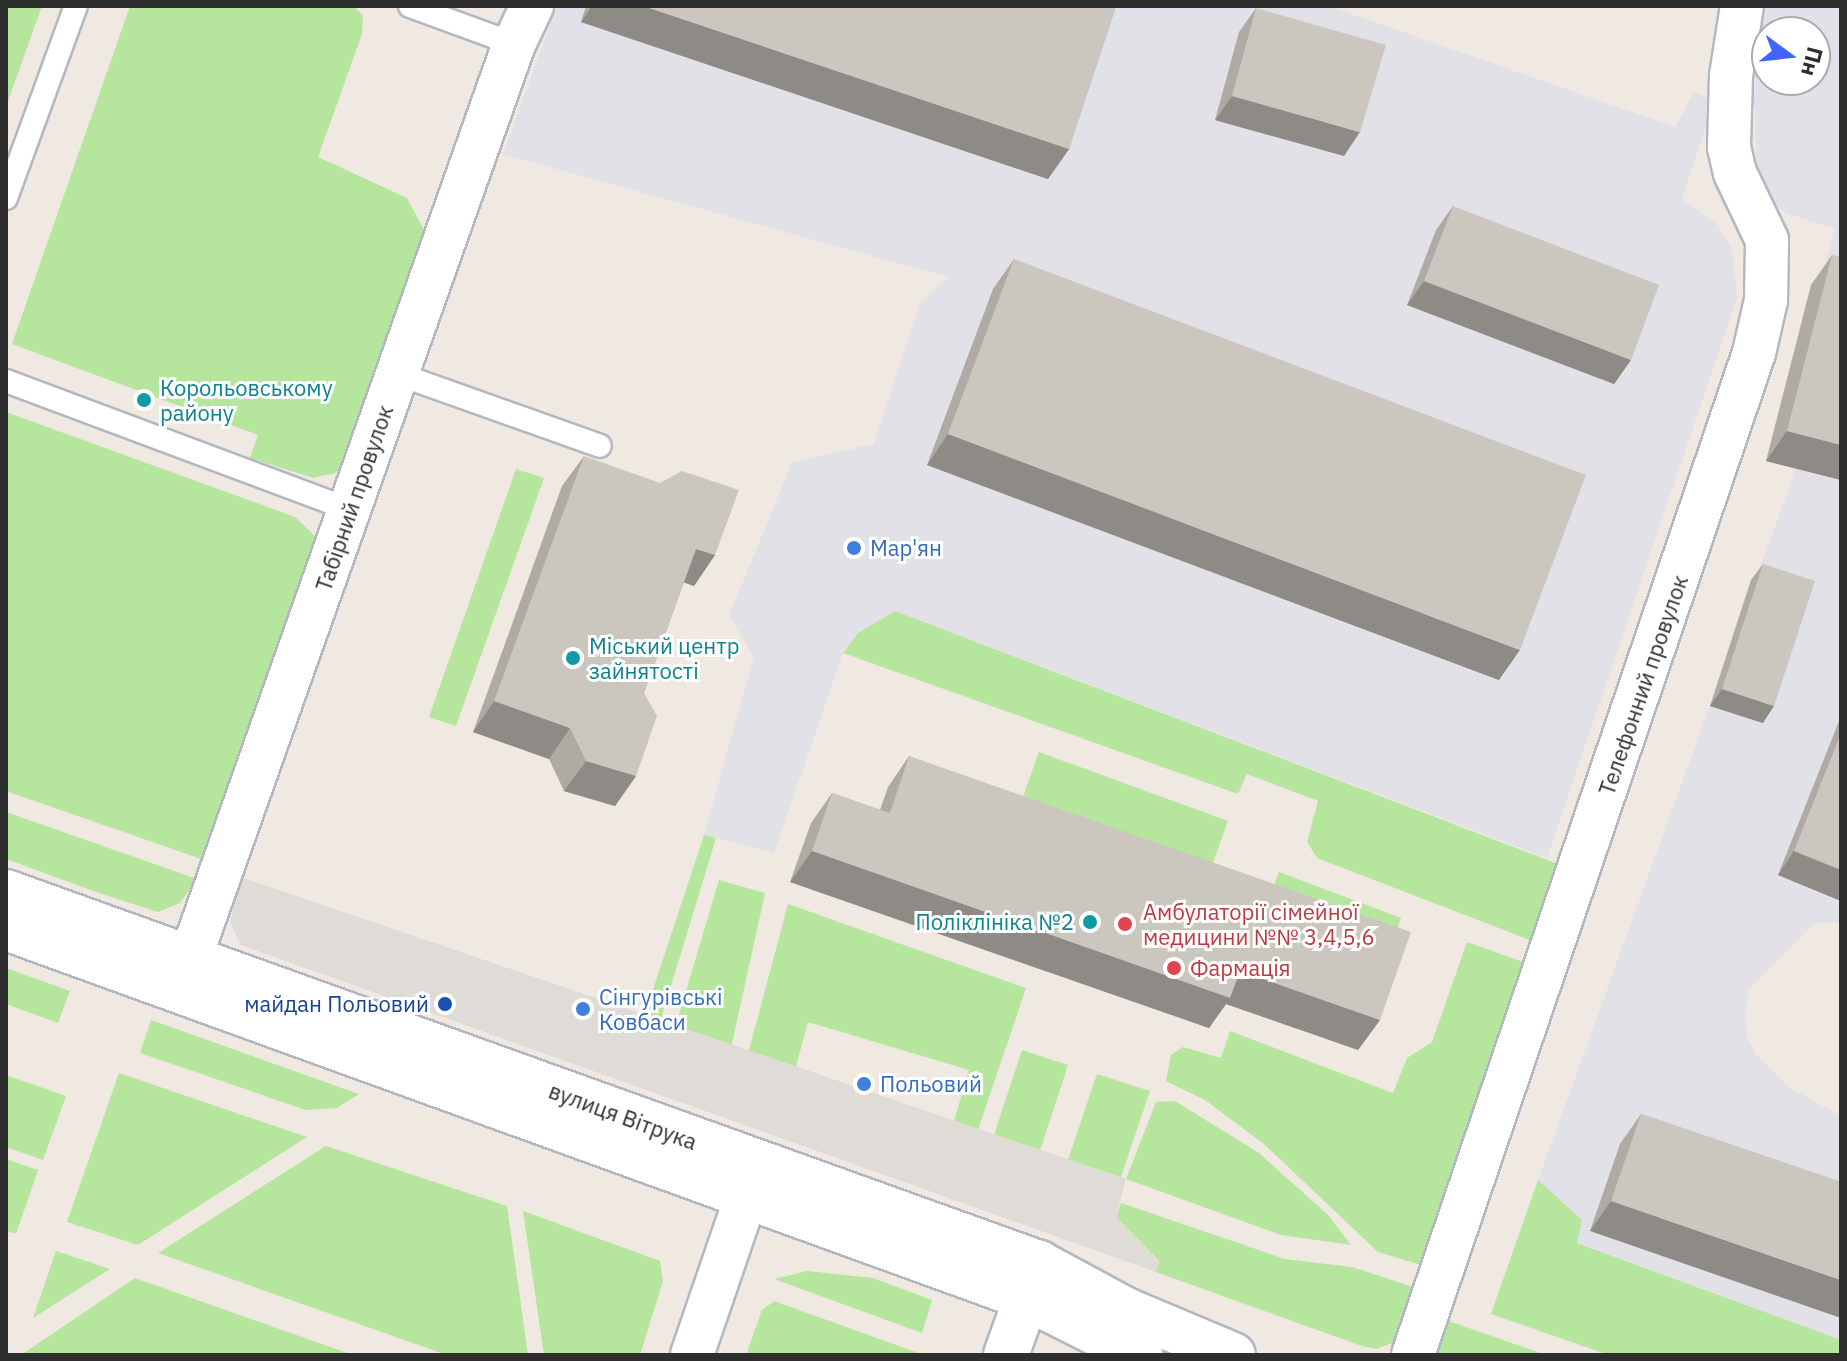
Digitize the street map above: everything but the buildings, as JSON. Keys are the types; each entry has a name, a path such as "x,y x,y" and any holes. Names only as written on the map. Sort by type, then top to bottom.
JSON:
{"main road":[{"name":"вулиця Вітрука","path":"6,892 184,974 747,1194 1126,1310 1233,1355"},
{"name":"вулиця Вітрука","path":"6,928 184,974 1033,1280 1140,1355"},
{"path":"1006,1355 1033,1280"}],"street":[{"name":"Табірний провулок","path":"184,974 514,44 532,6"},
{"name":"Телефонний провулок","path":"1413,1355 1754,353 1766,300 1767,240 1735,173 1729,147 1731,76 1742,6"},
{"path":"692,1355 747,1194"}],"lane":[{"path":"6,198 76,6"},
{"path":"410,6 514,44"},
{"path":"398,374 600,446"},
{"path":"6,381 351,510"}],"shaded area":[{"name":"Мар'ян","path":"557,6 1329,6 1675,127 1694,92 1714,101 1682,199 1716,222 1732,247 1737,298 1547,858 895,611 858,633 843,653 774,853 704,835 754,657 729,616 792,462 874,444 920,305 948,277 503,154"},
{"path":"1763,6 1841,6 1841,923 1814,923 1749,990 1745,1014 1747,1037 1757,1056 1790,1088 1841,1116 1841,1340 1576,1242 1538,1180 1793,477 1819,387 1792,380 1835,229 1785,213 1759,191 1753,96 1831,96 1831,16 1761,16"},
{"path":"241,877 1126,1179 1116,1217 1159,1262 1156,1272 241,945 230,923"}],"green space":[{"path":"6,6 42,6 6,107"},
{"path":"130,6 354,6 363,16 362,34 318,157 407,198 424,230 344,467 335,473 313,478 250,458 258,435 12,344"},
{"path":"6,412 295,517 315,536 204,860 6,791"},
{"path":"516,469 544,478 456,726 429,717"},
{"path":"895,611 1566,867 1540,944 1317,858 1307,842 1318,801 1247,774 1238,794 843,653 858,633"},
{"path":"1039,752 1228,821 1206,882 1017,813"},
{"path":"6,812 197,879 180,903 158,912 99,893 6,859"},
{"path":"704,835 716,838 660,1022 644,1017"},
{"path":"1279,872 1401,918 1390,948 1267,903"},
{"path":"719,880 765,893 731,1048 675,1028"},
{"path":"788,904 1026,988 978,1130 954,1121 969,1070 808,1022 795,1070 748,1054"},
{"path":"1467,942 1532,965 1431,1268 1378,1252 1264,1144 1205,1100 1166,1081 1171,1055 1183,1047 1221,1058 1230,1031 1393,1093 1407,1058 1432,1042"},
{"path":"6,968 70,991 58,1023 6,1004"},
{"path":"151,1020 359,1094 337,1108 306,1110 140,1053"},
{"path":"1022,1050 1068,1065 1040,1151 994,1135"},
{"path":"119,1073 307,1137 138,1245 67,1222"},
{"path":"1097,1074 1150,1091 1121,1177 1068,1160"},
{"path":"6,1075 66,1096 43,1160 6,1147"},
{"path":"1175,1101 1259,1153 1328,1215 1351,1245 1281,1235 1126,1179 1156,1102"},
{"path":"326,1146 507,1206 528,1355 447,1355 158,1253"},
{"path":"6,1159 38,1170 16,1234 6,1231"},
{"path":"1538,1180 1582,1220 1577,1243 1841,1340 1841,1355 1609,1355 1491,1314"},
{"path":"1121,1203 1285,1259 1352,1267 1422,1290 1403,1339 1376,1349 1362,1346 1156,1272 1159,1261 1116,1217"},
{"path":"523,1211 660,1261 663,1281 640,1355 544,1355"},
{"path":"56,1251 110,1269 33,1318"},
{"path":"807,1271 873,1278 932,1300 922,1333 774,1279"},
{"path":"135,1278 353,1355 21,1355"},
{"path":"774,1301 924,1355 746,1355 762,1310"},
{"path":"1443,1319 1546,1355 1429,1355"}],"place":[{"name":"Корольовському району","path":"144,400"},
{"name":"Мар'ян","path":"854,548"},
{"name":"Міський центр зайнятості","path":"573,658"},
{"name":"Поліклініка №2","path":"1090,922"},
{"name":"Амбулаторії сімейної медицини №№ 3,4,5,6","path":"1125,924"},
{"name":"Фармація","path":"1174,968"},
{"name":"майдан Польовий","path":"445,1004"},
{"name":"Сінгурівські Ковбаси","path":"583,1009"},
{"name":"Польовий","path":"864,1084"}]}
